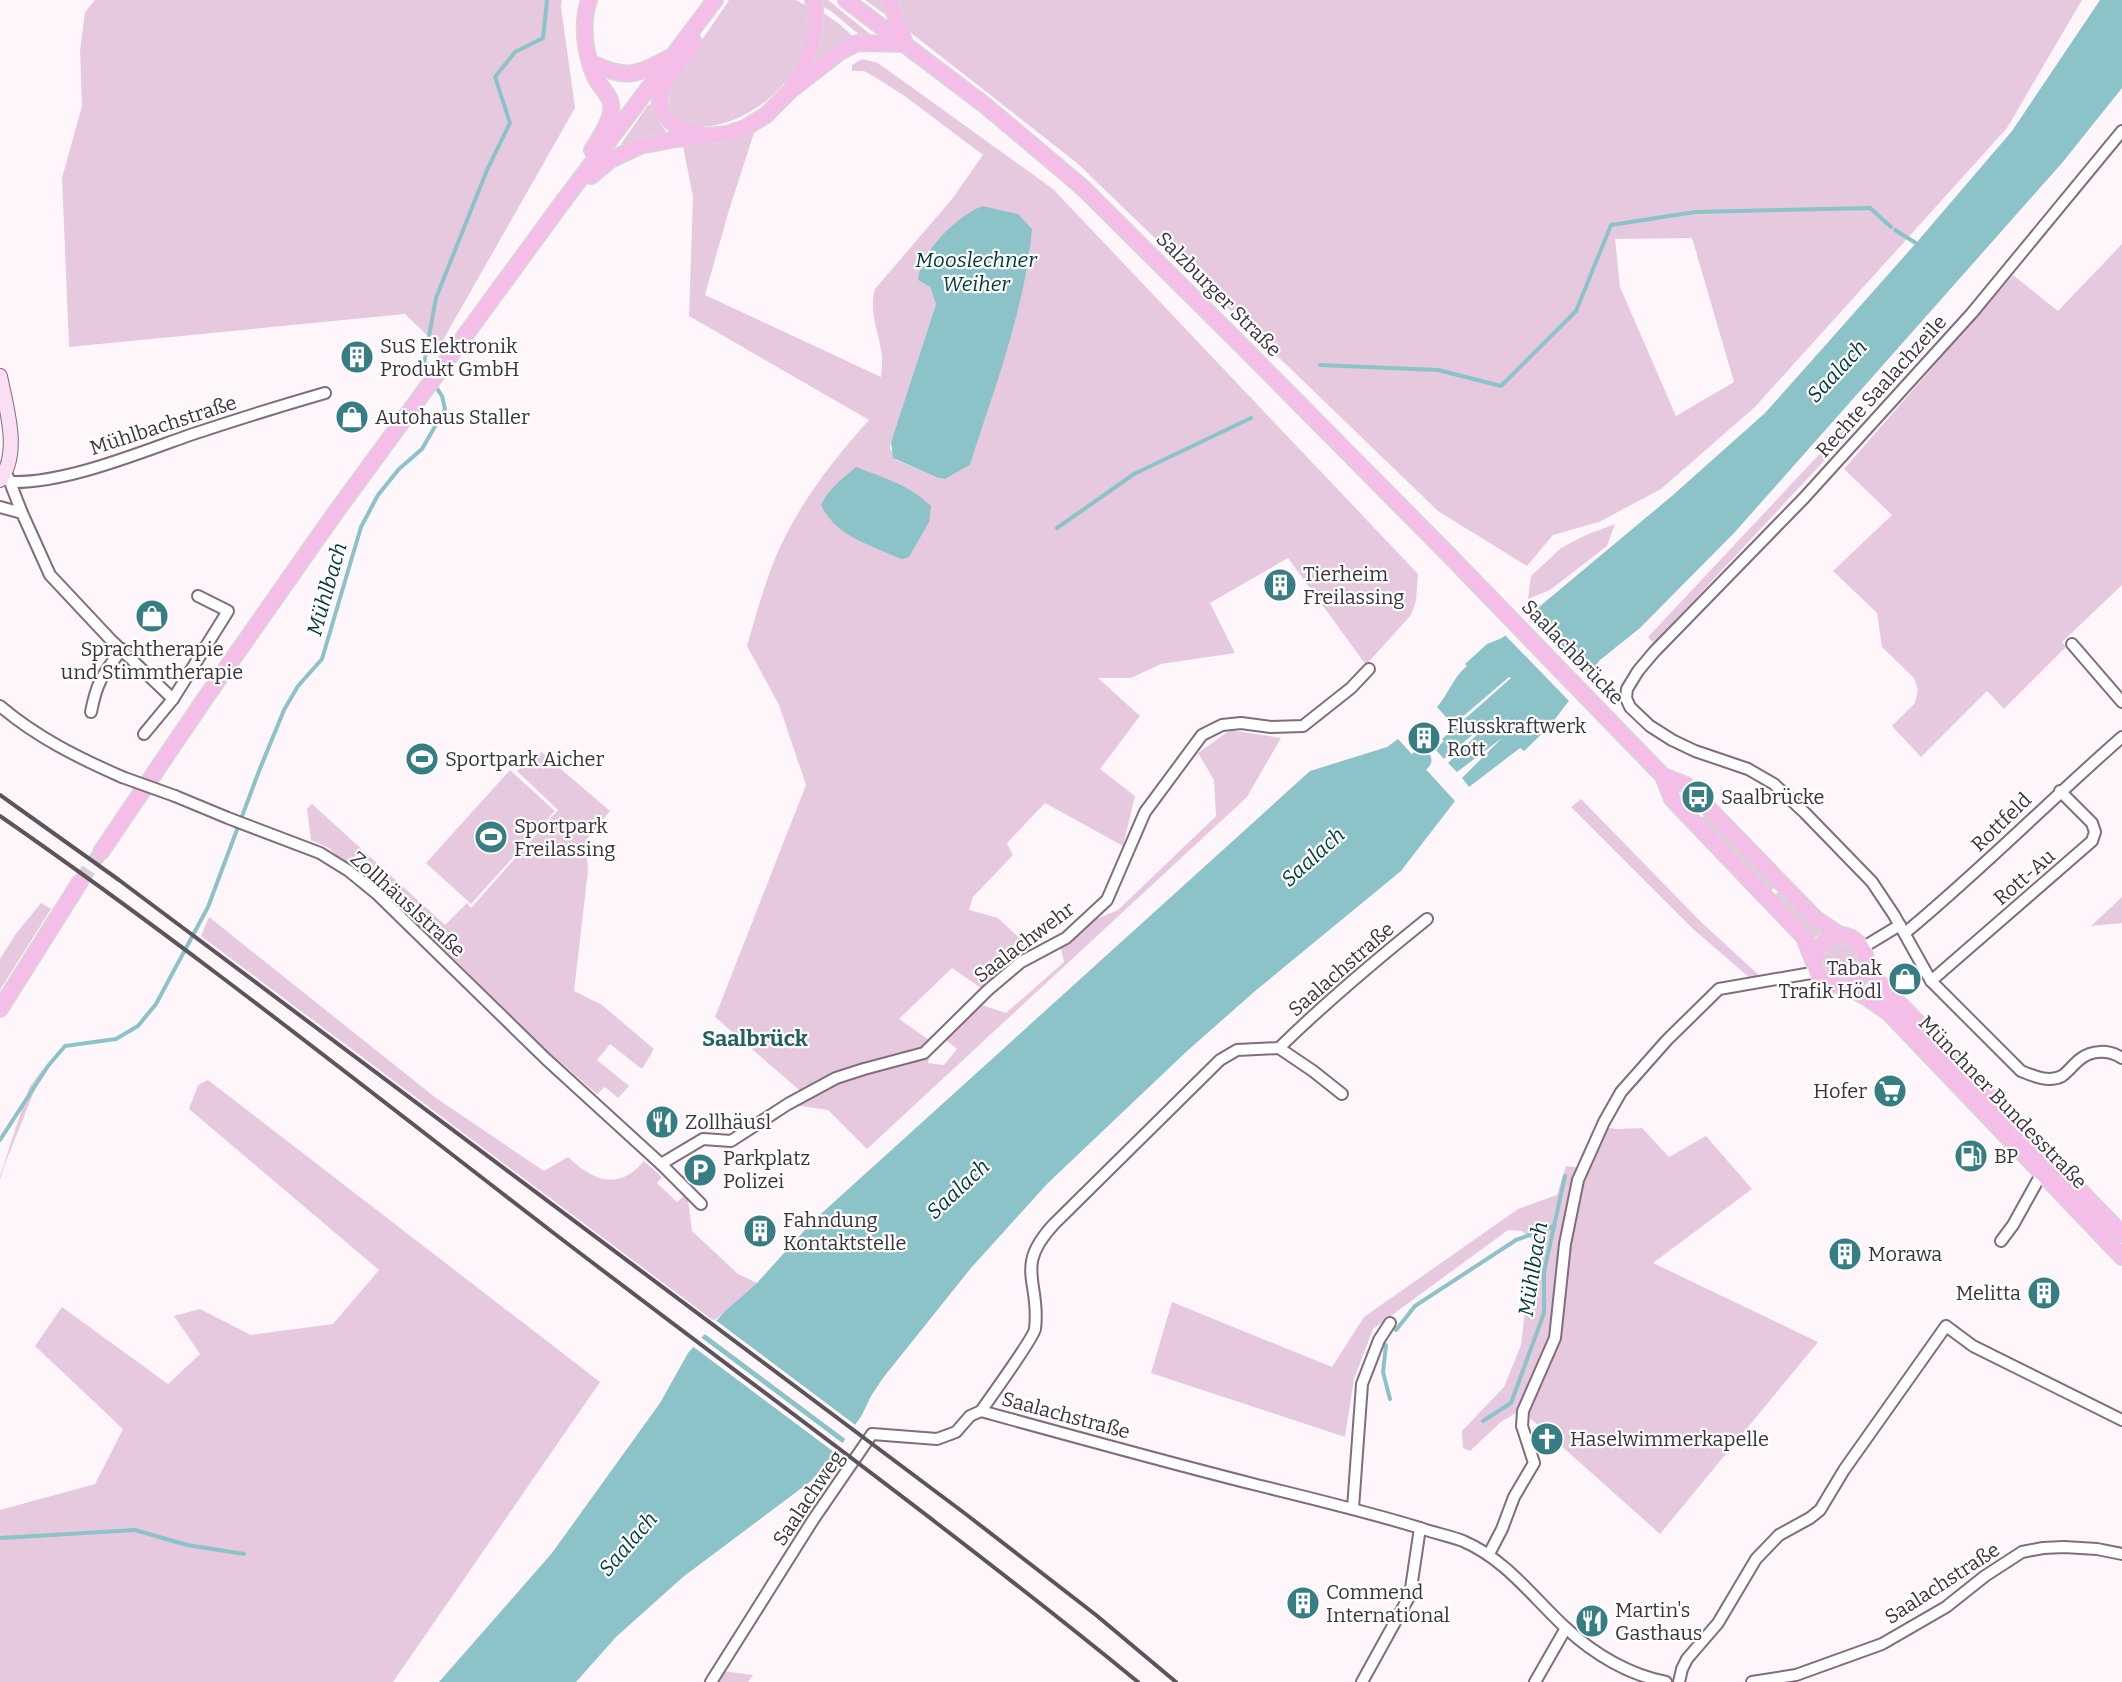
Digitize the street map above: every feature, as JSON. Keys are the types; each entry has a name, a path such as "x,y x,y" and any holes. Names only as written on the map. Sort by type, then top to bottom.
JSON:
{"main road":[{"path":"581,180 611,112 608,92 596,78 586,43 585,14 589,0"},
{"path":"791,90 814,43 816,21 813,0"},
{"name":"Salzburger Straße","path":"846,0 986,106 1082,187 1252,355 1486,593"},
{"path":"581,180 610,160 640,146 676,139 718,135 754,123 778,105 791,90 840,52 856,43 905,44 890,0"},
{"path":"711,6 692,46 664,86 660,104 666,116 681,129 718,135"},
{"path":"101,852 333,516 711,6"},
{"path":"591,63 609,72 631,75 672,56"},
{"name":"Saalachbrücke","path":"1486,593 1663,776"},
{"path":"1663,776 1686,786 1816,919 1840,935 1853,939 1862,948 1865,954 1865,968 1858,980 1845,987 1824,982 1815,967 1804,937 1672,799 1663,776"},
{"path":"0,1009 80,882"},
{"path":"1815,967 1818,947 1832,937 1840,935"},
{"name":"Münchner Bundesstraße","path":"1865,968 2122,1234"},
{"name":"Münchner Bundesstraße","path":"1845,987 1864,995 1889,1013 2122,1257"}],"street":[{"name":"Rechte Saalachzeile","path":"2122,131 1948,339 1804,498 1654,652 1627,689 1626,698 1630,707 1650,726 1695,751 1748,769 1774,784 1805,813 1872,882 1931,981 2021,1071 2049,1079 2061,1076 2081,1058 2095,1052 2113,1052 2122,1058"},
{"path":"0,376 10,435 6,478 50,575 172,699"},
{"name":"Mühlbachstraße","path":"6,478 28,483 65,476 325,393"},
{"path":"0,507 22,513"},
{"path":"144,734 172,699 228,611 198,596"},
{"path":"2072,644 2122,702"},
{"path":"91,712 96,688 103,674 122,649"},
{"name":"Saalachwehr","path":"661,1164 703,1138 731,1141 788,1104 836,1078 924,1053 988,990 1021,962 1066,938 1107,900 1145,812 1202,735 1222,724 1303,726 1351,688 1369,669"},
{"name":"Zollhäuslstraße","path":"0,706 22,724 69,753 122,777 320,853 349,871 376,893 546,1059 661,1164 701,1204"},
{"name":"Rottfeld","path":"1862,948 1902,929 1956,890 2060,791 2122,737"},
{"name":"Rott-Au","path":"1931,981 2092,841 2095,832 2092,823 2060,791"},
{"name":"Saalachstraße","path":"1427,919 1315,1013 1280,1048 1237,1050 1220,1060 1040,1239 1032,1255 1030,1271 1035,1331 981,1411 1150,1457 1381,1515 1463,1541 1489,1554 1517,1577 1566,1628 1584,1643 1614,1663 1659,1681"},
{"path":"1489,1554 1503,1529 1514,1497 1534,1463 1522,1426 1523,1411 1555,1338 1565,1244 1578,1180 1615,1102 1633,1076 1719,989 1815,967"},
{"path":"1280,1048 1342,1094"},
{"path":"2001,1241 2013,1225 2038,1180 2045,1175"},
{"path":"1357,1509 1362,1384 1379,1340 1390,1323"},
{"path":"1679,1682 1682,1669 1688,1659 1718,1623 1756,1559 1779,1535 1820,1510 1844,1470 1946,1326 1973,1346 2122,1420"},
{"name":"Saalachweg","path":"711,1682 813,1520 872,1434 937,1439 956,1432 970,1416 981,1411"},
{"path":"1362,1682 1410,1595 1420,1528"},
{"name":"Saalachstraße","path":"1752,1682 1796,1676 1882,1644 1946,1607 1984,1576 2022,1552 2064,1547 2097,1549 2122,1554"},
{"path":"1535,1682 1566,1628"}],"shaded area":[{"path":"95,0 562,0 561,7 575,108 439,347 405,314 69,347 62,178 82,106 80,51 85,12"},
{"path":"729,0 796,0 810,8 805,47 787,79 763,103 734,119 707,126 685,123 671,110 671,86"},
{"path":"819,0 828,0 871,37 862,37 831,11 821,6"},
{"path":"865,0 2082,0 2007,128 1755,407 1661,489 1599,522 1553,535 1527,566 1438,511 1077,163 915,36","holes":["1692,238 1734,382 1676,416 1620,287 1615,239"]},
{"path":"822,12 856,39 809,69"},
{"path":"862,59 878,63 1053,189 1418,574 1416,601 1411,615 1366,665 1288,558 1210,603 1235,653 1161,664 1131,678 1098,678 1140,716 1100,769 1135,796 1123,846 1045,803 1007,843 1013,855 973,897 969,910 998,918 1031,949 981,988 952,968 899,1019 932,1042 928,1063 944,1065 957,1049 946,1040 982,1005 1006,1013 1064,962 1058,935 1118,910 1216,816 1214,780 1198,753 1230,730 1281,738 1247,797 867,1149 828,1110 788,1104 805,1095 715,1017 806,785 779,705 747,646 768,576 791,526 840,453 869,420 689,316 693,197 683,146 728,142 754,133 705,295 881,377 881,348 873,306 875,289 952,199 983,155 906,97 875,77 864,71 852,71 852,65","holes":["1030,250 1015,321 970,465 945,479 896,460 890,448 891,442 936,304 930,287 918,280"]},
{"path":"651,104 665,133 650,135 622,145 648,105"},
{"path":"2122,244 2122,585 2062,642 2066,647 2004,709 1987,691 1921,757 1892,726 1915,703 1918,690 1914,678 1882,647 1877,613 1833,571 1892,515 1844,469 2013,275 2058,311"},
{"path":"1859,412 1865,417 1654,643 1648,637"},
{"path":"1615,524 1607,546 1550,590 1528,599 1531,576 1561,548"},
{"path":"541,752 610,811 586,840 588,871 574,991 602,1005 654,1049 642,1069 610,1044 597,1060 629,1086 618,1098 605,1087 597,1094 544,1048 441,946 409,920 382,891 364,882 329,848 311,840 307,809 312,804 445,925 467,903 471,908 558,810 517,771"},
{"name":"Sportpark Freilassing","path":"510,770 555,811 471,904 426,863"},
{"path":"1581,799 1701,922 1761,977 1750,978 1693,929 1571,807"},
{"path":"1706,814 1776,886 1770,891 1699,820"},
{"path":"1780,890 1822,932 1813,939 1774,896"},
{"path":"2122,897 2122,923 2091,926"},
{"path":"41,903 51,909 0,990 0,959 15,935"},
{"path":"209,917 436,1098 544,1171 568,1157 594,1176 610,1180 626,1176 644,1161 662,1177 657,1183 677,1202 684,1196 688,1200 692,1231 738,1274 757,1283 714,1321 201,936"},
{"path":"1840,944 1852,949 1857,961 1852,973 1840,978 1828,973 1823,961 1828,949"},
{"path":"44,1067 0,1180 0,1176 29,1088"},
{"path":"208,1080 600,1382 393,1682 0,1682 0,1510 95,1484 123,1429 35,1346 62,1307 168,1384 200,1354 174,1316 200,1309 251,1335 333,1324 379,1270 189,1109 198,1085"},
{"path":"1598,1126 1616,1129 1642,1128 1669,1157 1706,1136 1752,1189 1653,1263 1818,1342 1660,1534 1521,1410 1501,1422 1470,1451 1463,1448 1462,1431 1504,1387 1521,1345 1533,1241 1522,1231 1508,1230 1373,1329 1354,1379 1345,1437 1151,1373 1172,1302 1332,1367 1364,1317 1518,1209 1557,1195 1566,1166 1581,1168"},
{"path":"723,1671 753,1675 748,1682 716,1682"}],"water":[{"path":"2100,0 2122,0 2122,88 2062,163 1735,532 1640,628 1600,660 1549,727 1524,751 1520,748 1469,787 1462,778 1502,738 1457,772 1448,763 1489,723 1444,759 1435,749 1444,741 1442,739 1511,678 1509,677 1453,725 1437,707 1458,675 1467,666 1465,664 1487,644 1502,638 1673,495 1765,413 2012,131"},
{"name":"Mooslechner Weiher","path":"982,206 1018,214 1032,229 1028,259 1016,319 970,465 945,479 938,478 893,458 891,442 936,304 930,287 918,280 921,269 941,236 961,218"},
{"path":"856,467 905,487 931,506 929,522 909,557 902,559 863,543 843,531 827,516 821,505 824,499"},
{"path":"1398,739 1455,801 1401,871 1254,992 1186,1052 1047,1184 971,1268 883,1378 862,1415 837,1451 811,1481 683,1577 616,1637 576,1682 439,1682 552,1553 660,1403 688,1353 724,1312 757,1283 813,1221 1310,771 1387,747"}],"pier":[{"path":"1529,612 1591,676 1571,703 1503,633"},
{"path":"714,1319 858,1427 848,1441 702,1332"},
{"path":"699,1336 845,1445 840,1453 838,1455 691,1345"}],"waterway":[{"name":"Mühlbach","path":"429,378 423,369 436,298 487,170 510,123 495,77 515,52 543,38 547,0"},
{"path":"1320,365 1438,370 1501,386 1576,311 1611,225 1695,212 1870,208 1891,227"},
{"path":"1895,230 1919,245"},
{"name":"Mühlbach","path":"0,1140 48,1066 65,1046 116,1039 138,1026 156,1004 208,907 284,710 298,686 322,659 361,527 378,495 399,469 422,449 445,409 442,396 434,384"},
{"path":"1057,528 1134,474 1251,418"},
{"name":"Saalach","path":"1397,782 1421,760"},
{"name":"Mühlbach","path":"1483,1421 1511,1403 1544,1313 1544,1272 1565,1176"},
{"path":"1396,1330 1415,1306 1516,1240 1554,1226"},
{"path":"1386,1345 1383,1372 1390,1399"},
{"path":"0,1538 135,1530 187,1545 244,1554"}],"tunnel":[{"path":"80,882 101,852"}],"railway":[{"path":"0,795 119,880 967,1515 1096,1615 1176,1682"},
{"path":"0,816 140,916 278,1020 551,1231 920,1510 1138,1682"}],"place":[{"name":"SuS Elektronik Produkt GmbH","path":"357,357"},
{"name":"Autohaus Staller","path":"352,417"},
{"name":"Tierheim Freilassing","path":"1280,585"},
{"name":"Sprachtherapie und Stimmtherapie","path":"152,616"},
{"name":"Flusskraftwerk Rott","path":"1424,738"},
{"name":"Sportpark Aicher","path":"422,759"},
{"name":"Saalbrücke","path":"1698,797"},
{"name":"Sportpark Freilassing","path":"491,837"},
{"name":"Tabak Trafik Hödl","path":"1905,979"},
{"name":"Hofer","path":"1890,1091"},
{"name":"Zollhäusl","path":"662,1122"},
{"name":"BP","path":"1971,1156"},
{"name":"Parkplatz Polizei","path":"700,1170"},
{"name":"Fahndung Kontaktstelle","path":"760,1231"},
{"name":"Morawa","path":"1845,1254"},
{"name":"Melitta","path":"2044,1293"},
{"name":"Haselwimmerkapelle","path":"1547,1439"},
{"name":"Commend International","path":"1303,1603"},
{"name":"Martin's Gasthaus","path":"1592,1621"}],"district":[{"name":"Saalbrück","path":"755,1038"}]}
